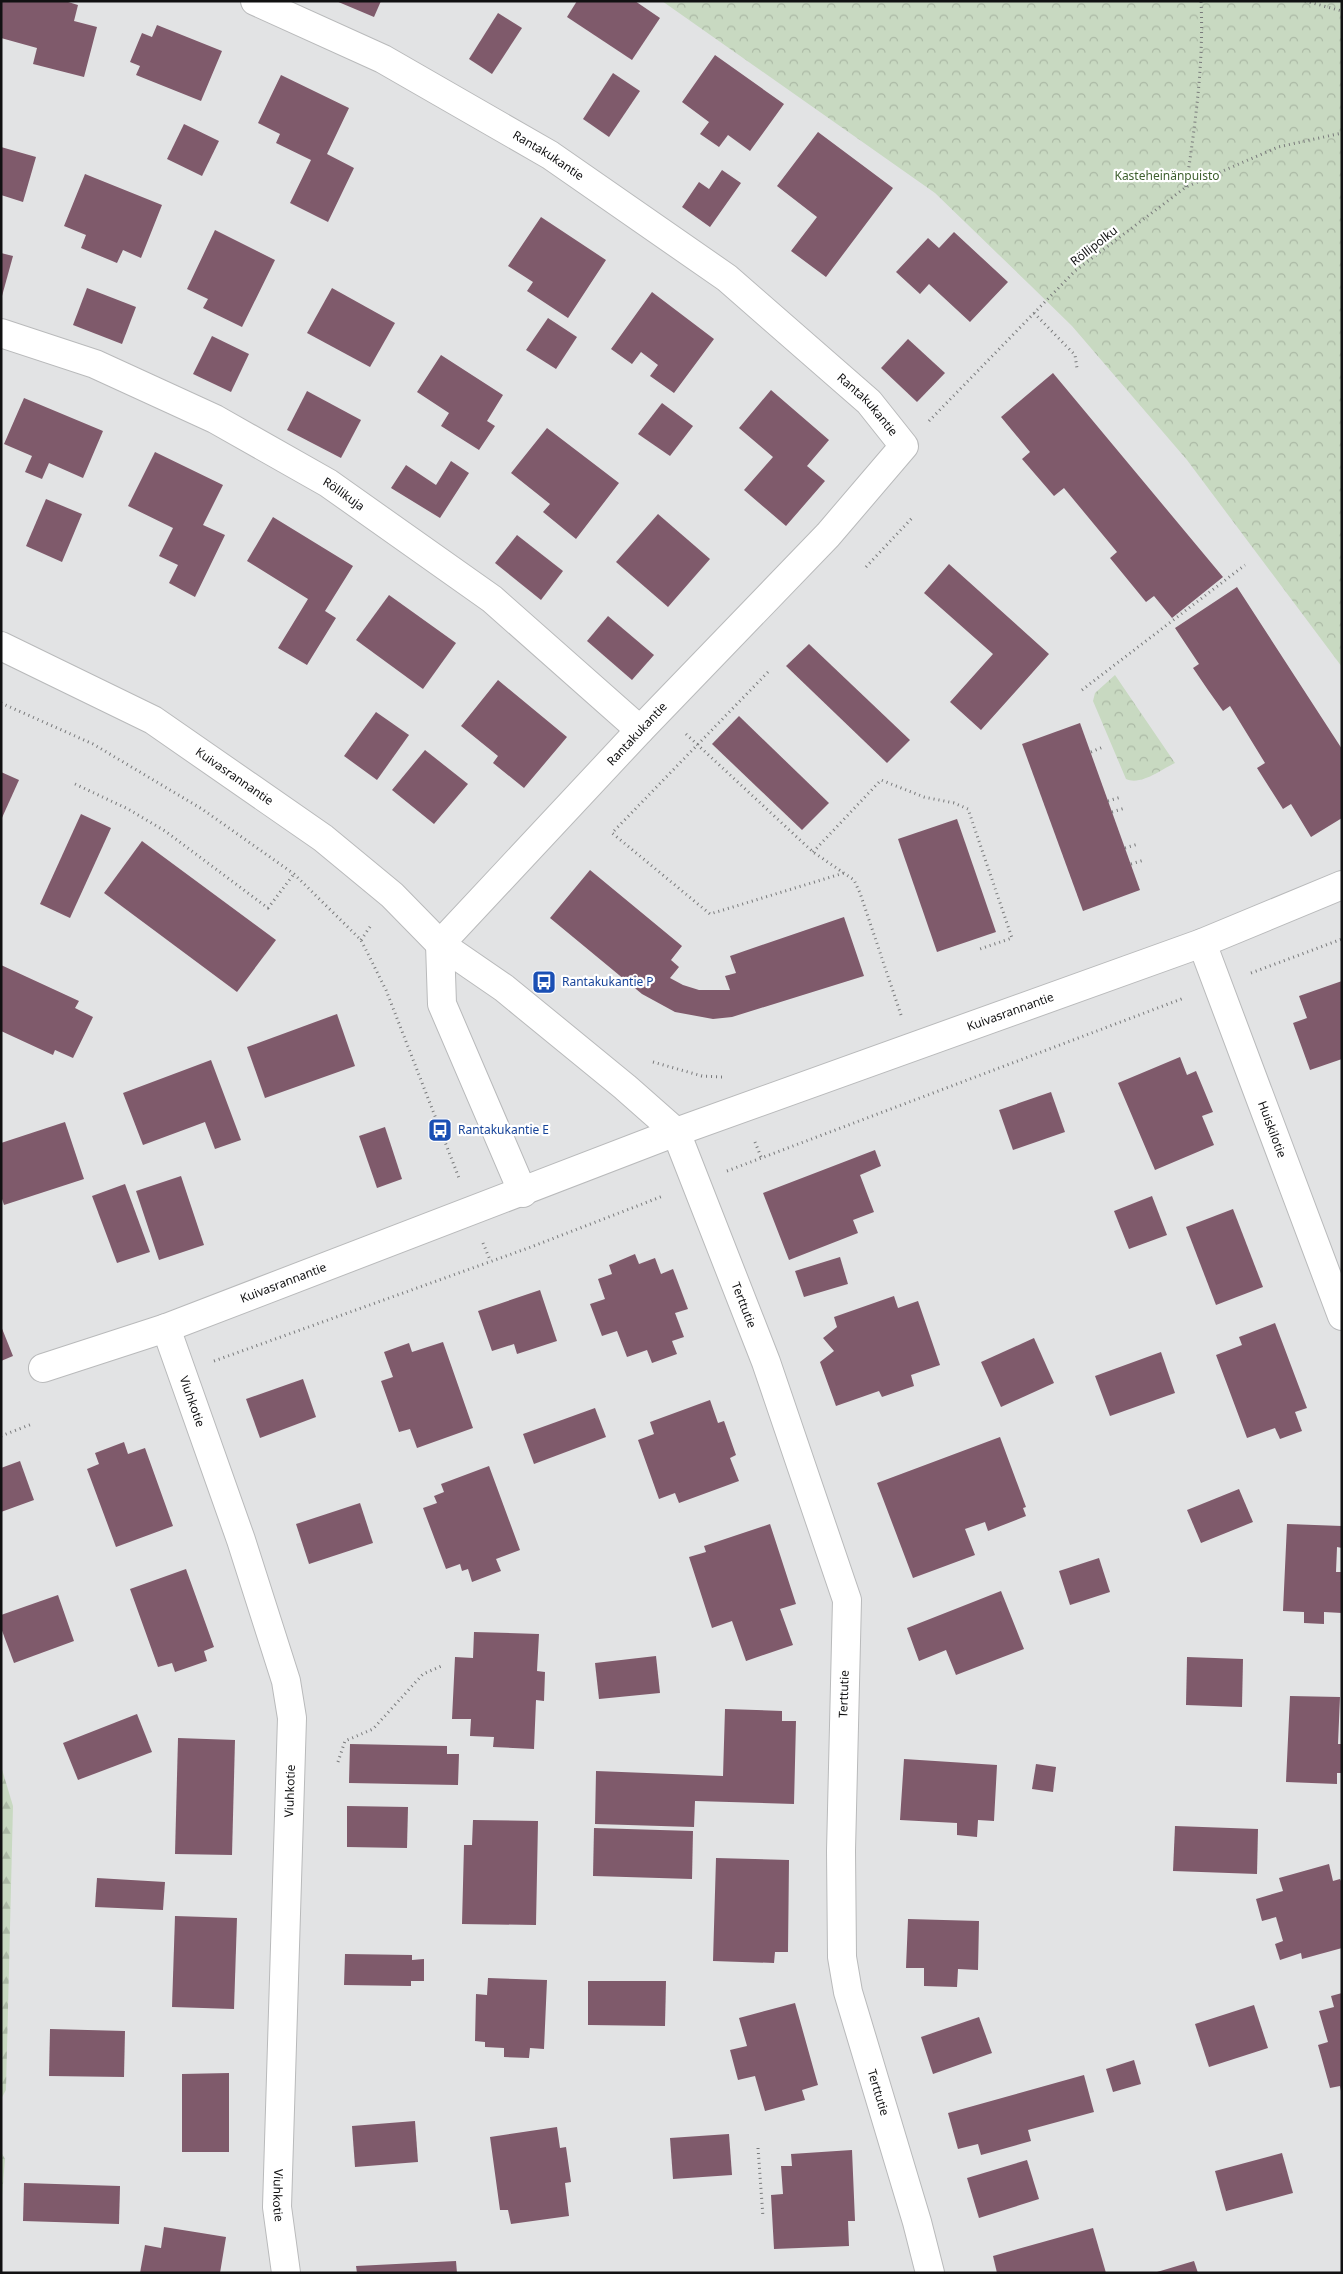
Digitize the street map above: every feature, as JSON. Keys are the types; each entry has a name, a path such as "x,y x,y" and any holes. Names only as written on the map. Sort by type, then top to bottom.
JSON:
{"street":[{"name":"Rantakukantie","path":"255,1 383,58 550,155 727,278 869,402 904,446 828,535 640,730 440,944"},
{"name":"Röllikuja","path":"1,333 95,364 216,419 328,483 492,600 640,730"},
{"name":"Kuivasrannantie","path":"1,646 152,720 323,838 392,895 440,944 504,988 625,1087 676,1132"},
{"name":"Kuivasrannantie","path":"43,1368 166,1328 523,1193 676,1132 1202,943 1342,885"},
{"name":"Huiskilotie","path":"1202,943 1342,1316"},
{"path":"440,944 442,1004 523,1193"},
{"name":"Terttutie","path":"676,1132 766,1362 847,1600 842,1762 842,1957 848,1992 917,2222 930,2273"},
{"name":"Viuhkotie","path":"166,1328 241,1540 286,1681 292,1718 277,2208 286,2273"}],"path":[{"path":"1186,187 1196,124 1203,39 1201,1"},
{"path":"1305,1 1342,11"},
{"name":"Röllipolku","path":"904,446 1075,272 1186,187 1278,147 1342,133"},
{"path":"1034,313 1075,355 1077,368"},
{"path":"866,567 912,518"},
{"path":"1082,690 1245,565"},
{"path":"768,672 612,833 710,914 844,873"},
{"path":"1,703 93,744 202,809 294,874 361,940 386,990 490,1260"},
{"path":"660,709 814,852 854,880 912,1048"},
{"path":"1091,752 1103,747"},
{"path":"814,852 882,780 924,797 954,803 968,809 1012,938 977,950"},
{"path":"75,784 128,809 165,830 268,908 294,874"},
{"path":"1108,801 1121,797"},
{"path":"1112,812 1125,808"},
{"path":"1126,848 1138,844"},
{"path":"1131,864 1144,860"},
{"path":"182,1372 697,1183 1342,939"},
{"path":"1,1436 32,1424"},
{"path":"338,1762 345,1741 373,1729 423,1674 444,1665"},
{"path":"758,2148 763,2217"}],"green space":[{"name":"Kasteheinänpuisto","path":"662,1 1342,1 1342,667 1187,460 1072,326 935,193"},
{"path":"1115,675 1175,763 1145,779 1132,781 1126,779 1093,701 1095,693"},
{"path":"1,1766 13,1806 6,2090 1,2099"},
{"path":"1,2152 5,2159 1,2208"}],"building":[{"path":"1,1 65,1 78,5 74,21 97,27 84,77 33,64 37,48 1,38"},
{"path":"336,1 381,1 374,17"},
{"path":"577,1 635,1 660,18 632,60 567,17"},
{"path":"498,13 522,28 492,74 469,59"},
{"path":"157,25 222,51 201,101 136,75 140,66 130,62 142,33 152,37"},
{"path":"715,55 784,104 750,151 728,135 719,147 700,134 709,122 682,102"},
{"path":"613,73 640,91 609,137 583,119"},
{"path":"281,75 349,108 327,154 354,168 328,222 290,203 311,160 276,143 280,134 258,123"},
{"path":"184,124 219,141 202,176 167,159"},
{"path":"818,132 893,188 826,277 791,251 817,217 777,186"},
{"path":"1,147 36,157 23,202 1,195"},
{"path":"722,170 741,183 710,227 682,207 699,182 709,189"},
{"path":"85,174 162,205 141,258 123,250 117,263 81,248 86,235 64,226"},
{"path":"541,217 606,260 568,318 527,291 533,282 508,266"},
{"path":"215,230 275,260 242,327 203,308 208,299 187,289"},
{"path":"954,232 1008,282 970,322 929,284 920,294 896,272 928,238 939,248"},
{"path":"1,253 13,256 2,296 1,296"},
{"path":"87,288 136,307 122,344 73,325"},
{"path":"332,288 395,323 370,367 307,333"},
{"path":"652,292 714,339 674,393 650,376 658,365 641,352 632,364 611,349"},
{"path":"548,318 577,337 556,369 526,350"},
{"path":"212,336 249,354 231,392 193,374"},
{"path":"908,339 945,373 917,402 881,368"},
{"path":"441,355 503,395 487,421 495,426 479,450 441,426 449,413 417,392"},
{"path":"1053,373 1223,577 1172,618 1154,596 1146,602 1110,558 1117,552 1064,488 1054,496 1022,459 1030,452 1001,417"},
{"path":"771,390 829,440 807,466 825,481 786,526 744,490 773,457 739,428"},
{"path":"307,391 361,420 341,458 287,430"},
{"path":"24,398 103,431 83,478 49,463 42,479 25,472 32,456 4,444"},
{"path":"662,403 693,426 670,456 638,434"},
{"path":"547,428 619,483 576,539 543,512 550,504 511,473"},
{"path":"155,452 223,485 203,525 225,535 195,597 169,583 178,565 159,556 173,528 128,506"},
{"path":"451,461 469,473 440,518 391,488 406,465 436,485"},
{"path":"46,499 82,514 62,562 26,546"},
{"path":"658,514 710,559 668,607 616,562"},
{"path":"273,517 353,566 325,611 336,618 307,665 278,648 308,599 247,561"},
{"path":"517,535 563,571 541,600 495,563"},
{"path":"949,564 1049,654 981,730 950,702 993,654 924,593"},
{"path":"1237,587 1342,749 1342,818 1311,837 1291,804 1283,809 1257,768 1265,763 1230,706 1223,711 1193,668 1199,664 1175,628"},
{"path":"389,595 456,643 423,689 356,640"},
{"path":"608,616 654,655 632,680 587,641"},
{"path":"809,644 910,740 887,763 786,666"},
{"path":"498,680 567,737 524,788 493,763 498,756 461,726"},
{"path":"376,712 409,735 377,780 344,756"},
{"path":"739,716 829,803 802,830 712,744"},
{"path":"1080,723 1140,890 1083,911 1022,744"},
{"path":"425,750 468,784 434,824 392,790"},
{"path":"1,772 19,780 1,820"},
{"path":"81,814 111,828 70,918 40,904"},
{"path":"957,819 996,932 937,952 898,839"},
{"path":"142,841 276,940 237,992 104,893"},
{"path":"590,870 682,946 671,960 679,967 670,978 683,985 699,990 730,990 725,976 736,973 730,956 844,917 864,976 732,1017 713,1019 675,1012 642,994 550,918"},
{"path":"1,965 79,1001 75,1008 93,1017 73,1058 55,1050 53,1055 1,1031"},
{"path":"1342,981 1342,1059 1310,1070 1293,1023 1307,1018 1299,996"},
{"path":"337,1014 355,1066 265,1098 247,1047"},
{"path":"1180,1057 1187,1075 1196,1071 1213,1112 1202,1116 1214,1145 1155,1170 1118,1083"},
{"path":"211,1060 241,1140 215,1149 205,1122 143,1145 123,1093"},
{"path":"1051,1092 1065,1132 1013,1150 999,1110"},
{"path":"65,1122 84,1179 4,1205 1,1196 1,1143"},
{"path":"385,1127 402,1179 377,1188 359,1136"},
{"path":"875,1150 881,1166 860,1175 874,1212 853,1220 858,1233 789,1260 763,1193"},
{"path":"181,1176 204,1245 159,1260 136,1191"},
{"path":"125,1184 150,1252 117,1263 92,1196"},
{"path":"1152,1196 1167,1235 1129,1249 1114,1211"},
{"path":"1233,1209 1263,1287 1216,1305 1186,1227"},
{"path":"635,1254 639,1264 655,1258 661,1274 673,1269 688,1309 675,1313 684,1337 672,1341 677,1354 652,1363 647,1350 627,1357 617,1331 602,1336 590,1304 605,1299 598,1279 612,1274 609,1265"},
{"path":"840,1257 848,1284 804,1297 795,1271"},
{"path":"540,1290 557,1341 517,1354 514,1344 492,1351 478,1311"},
{"path":"894,1296 898,1308 918,1301 940,1365 911,1375 914,1386 882,1397 879,1391 836,1406 820,1362 834,1351 823,1338 837,1327 834,1317"},
{"path":"1275,1323 1307,1408 1295,1412 1302,1431 1280,1439 1275,1428 1247,1438 1216,1355 1242,1345 1239,1337"},
{"path":"1,1326 13,1356 1,1361"},
{"path":"1034,1338 1054,1383 1001,1407 981,1362"},
{"path":"443,1342 473,1428 417,1448 410,1429 399,1432 381,1381 393,1377 384,1352 409,1343 412,1352"},
{"path":"1161,1352 1175,1393 1110,1416 1095,1376"},
{"path":"303,1379 316,1417 260,1438 246,1399"},
{"path":"710,1400 718,1423 724,1421 736,1455 730,1458 739,1481 679,1503 675,1493 659,1499 638,1440 654,1434 650,1422"},
{"path":"595,1408 606,1437 534,1464 523,1434"},
{"path":"1000,1437 1026,1507 1023,1508 1026,1516 988,1531 985,1522 965,1529 975,1555 913,1578 877,1483"},
{"path":"124,1442 128,1454 145,1448 173,1526 116,1547 87,1469 99,1464 95,1453"},
{"path":"20,1461 34,1500 1,1512 1,1468"},
{"path":"489,1466 520,1550 496,1559 501,1571 472,1582 468,1569 462,1571 460,1564 446,1569 423,1508 437,1503 434,1496 444,1492 441,1484"},
{"path":"1239,1489 1253,1522 1201,1543 1187,1510"},
{"path":"360,1503 373,1543 309,1564 296,1524"},
{"path":"770,1524 796,1604 780,1609 793,1645 746,1661 732,1621 712,1628 689,1557 706,1552 704,1546"},
{"path":"1287,1524 1342,1526 1342,1548 1337,1547 1336,1572 1342,1572 1342,1613 1324,1612 1324,1624 1304,1623 1304,1612 1283,1611"},
{"path":"1099,1558 1110,1592 1070,1605 1059,1571"},
{"path":"186,1569 214,1647 204,1651 207,1661 175,1672 172,1663 158,1667 130,1589"},
{"path":"1001,1591 1024,1649 956,1675 946,1650 919,1661 907,1628"},
{"path":"58,1595 74,1641 14,1663 1,1628 1,1615"},
{"path":"474,1632 539,1634 537,1671 545,1672 544,1701 536,1700 534,1749 493,1747 494,1737 470,1736 471,1719 452,1719 455,1657 473,1658"},
{"path":"656,1656 660,1693 599,1699 595,1663"},
{"path":"1187,1657 1243,1659 1242,1707 1186,1705"},
{"path":"1290,1696 1340,1697 1338,1744 1342,1744 1342,1773 1337,1773 1337,1784 1286,1782"},
{"path":"725,1709 782,1711 782,1721 796,1721 794,1804 695,1801 694,1827 595,1824 596,1771 723,1776"},
{"path":"137,1714 152,1752 78,1780 63,1743"},
{"path":"178,1738 235,1740 232,1855 175,1854"},
{"path":"350,1744 447,1746 447,1754 459,1754 458,1785 349,1783"},
{"path":"904,1759 997,1765 994,1821 978,1820 977,1837 957,1835 957,1823 900,1820"},
{"path":"1036,1764 1056,1767 1053,1792 1032,1789"},
{"path":"347,1806 408,1807 407,1848 347,1847"},
{"path":"473,1820 538,1821 536,1925 462,1924 464,1845 472,1845"},
{"path":"1175,1826 1258,1829 1257,1874 1173,1871"},
{"path":"594,1828 693,1831 692,1879 593,1876"},
{"path":"716,1858 789,1860 788,1952 775,1952 774,1963 713,1961"},
{"path":"1329,1864 1333,1881 1340,1879 1342,1883 1342,1948 1302,1959 1301,1953 1280,1960 1275,1944 1283,1941 1276,1917 1262,1921 1256,1899 1283,1891 1279,1878"},
{"path":"97,1878 165,1882 163,1910 95,1907"},
{"path":"175,1916 237,1918 234,2009 172,2007"},
{"path":"908,1919 979,1921 978,1970 958,1969 957,1987 924,1986 924,1968 906,1968"},
{"path":"345,1954 412,1955 412,1960 424,1959 424,1981 411,1981 411,1986 344,1985"},
{"path":"488,1978 547,1980 544,2049 530,2048 529,2058 504,2057 504,2048 485,2047 485,2042 475,2041 476,1994 487,1995"},
{"path":"588,1981 666,1981 665,2026 588,2025"},
{"path":"1342,1993 1341,2091 1340,2086 1330,2088 1318,2045 1328,2042 1319,2011 1334,2007 1331,1996"},
{"path":"795,2003 818,2085 802,2090 805,2100 765,2111 755,2076 738,2080 730,2050 747,2046 739,2018"},
{"path":"1254,2005 1268,2048 1209,2067 1195,2024"},
{"path":"979,2017 992,2053 933,2074 921,2037"},
{"path":"50,2029 125,2031 124,2077 49,2076"},
{"path":"1134,2060 1141,2084 1113,2092 1106,2069"},
{"path":"229,2073 229,2152 182,2152 182,2074"},
{"path":"1084,2075 1094,2112 1028,2130 1031,2141 981,2155 978,2144 958,2149 948,2113"},
{"path":"415,2121 418,2162 355,2167 352,2126"},
{"path":"557,2127 560,2148 566,2147 571,2182 565,2183 569,2216 511,2224 508,2210 500,2210 490,2137"},
{"path":"729,2134 732,2175 673,2179 670,2138"},
{"path":"852,2150 855,2221 848,2221 849,2246 774,2249 771,2195 783,2194 781,2166 792,2166 791,2154"},
{"path":"1282,2153 1293,2193 1226,2211 1215,2171"},
{"path":"1027,2160 1039,2199 979,2218 967,2178"},
{"path":"24,2183 120,2186 119,2224 23,2221"},
{"path":"164,2227 226,2237 220,2273 140,2273 145,2245 161,2248"},
{"path":"1093,2228 1106,2273 997,2273 993,2256"},
{"path":"456,2261 457,2273 357,2273 356,2266"},
{"path":"1194,2261 1198,2273 1157,2272"}],"place":[{"name":"Rantakukantie P","path":"544,982"},
{"name":"Rantakukantie E","path":"440,1130"}]}
